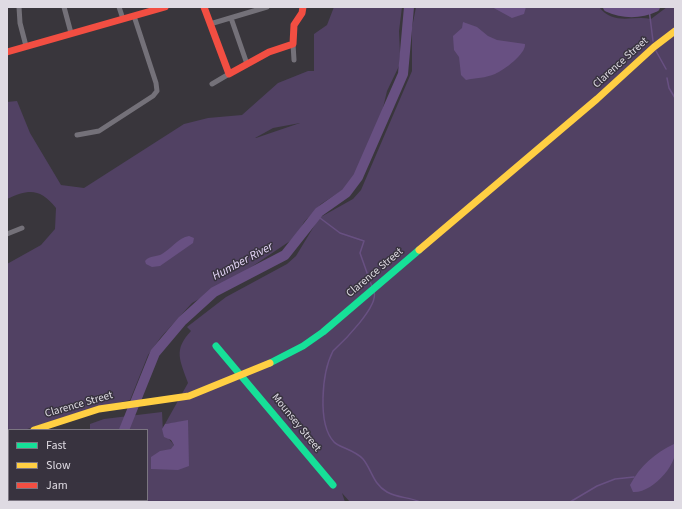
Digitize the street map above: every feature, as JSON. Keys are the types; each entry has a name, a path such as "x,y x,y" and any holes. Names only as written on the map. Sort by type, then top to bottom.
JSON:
{"street":[{"path":"19,7 20,23 26,46"},
{"path":"64,7 71,34"},
{"path":"119,7 123,19"},
{"path":"7,52 165,7"},
{"path":"204,7 229,74"},
{"path":"210,24 268,7"},
{"path":"294,60 294,25 304,7"},
{"path":"77,135 99,131 153,96 157,91 156,83 134,16"},
{"path":"231,18 247,64"},
{"name":"Clarence Street","path":"37,429 84,413 124,405 189,396 269,364 303,346 323,332 597,99 654,46 675,31"},
{"path":"212,84 269,52 293,44"},
{"path":"7,234 22,228"},
{"name":"Mounsey Street","path":"216,346 242,375 333,485"}],"shaded area":[{"path":"334,7 402,7 399,31 399,66 387,91 376,130 352,184 321,204 304,222 298,233 290,241 229,282 192,303 161,337 148,355 130,400 84,411 27,429 8,429 7,435 7,264 41,245 55,229 56,208 45,197 34,192 22,193 7,199 7,102 17,101 30,133 61,185 84,188 184,124 208,118 242,115 278,83 308,71 314,71 314,34 327,25","holes":["300,123 256,138 273,128"]},
{"path":"416,7 599,7 605,13 617,18 651,19 667,7 675,7 675,502 350,502 342,493 345,502 19,502 148,501 148,429 90,429 90,424 104,419 162,412 163,432 174,445 164,467 188,421 165,424 188,383 180,356 182,344 191,331 187,327 226,297 287,264 296,256 319,218 353,199 361,190 412,71 412,28"},
{"path":"492,7 526,7 524,14 512,18"},
{"path":"463,22 477,27 488,36 497,40 525,44 524,48 514,61 499,72 488,76 466,80 461,75 459,57 454,50 453,36 462,28"},
{"path":"189,236 194,238 193,243 160,266 152,267 146,264 145,261 147,259 162,254 178,241"},
{"path":"188,420 189,466 178,470 151,469 151,457 160,451 171,449 174,445 171,440 164,437 162,429 165,424"},
{"path":"674,444 674,459 664,475 649,488 633,492 630,485 643,466 654,456"}],"waterway":[{"name":"Humber River","path":"124,429 155,353 182,321 214,292 285,255 319,212 346,193 358,177 403,74 409,7"},
{"name":"Humber River","path":"608,7 626,12 643,11 655,7"},
{"path":"649,9 653,41"},
{"path":"656,51 666,69"},
{"path":"667,78 669,88 675,98"},
{"path":"316,215 340,233 364,241 360,253 372,287"},
{"path":"374,292 374,298 366,314 352,332 333,351 329,360 323,398 325,423 334,442 360,456 382,489 395,495 420,502"},
{"path":"570,502 597,486 615,479 634,477"}],"traffic: fast":[{"path":"270,363 303,346 323,332 419,250"},
{"path":"216,346 333,485"}],"traffic: slow":[{"path":"419,250 597,99 654,47 675,31"},
{"path":"37,429 99,409 189,396 270,363"}],"traffic: jam":[{"path":"7,52 165,7"},
{"path":"204,7 229,74 269,52 293,44 294,25 302,13 303,7"}]}
